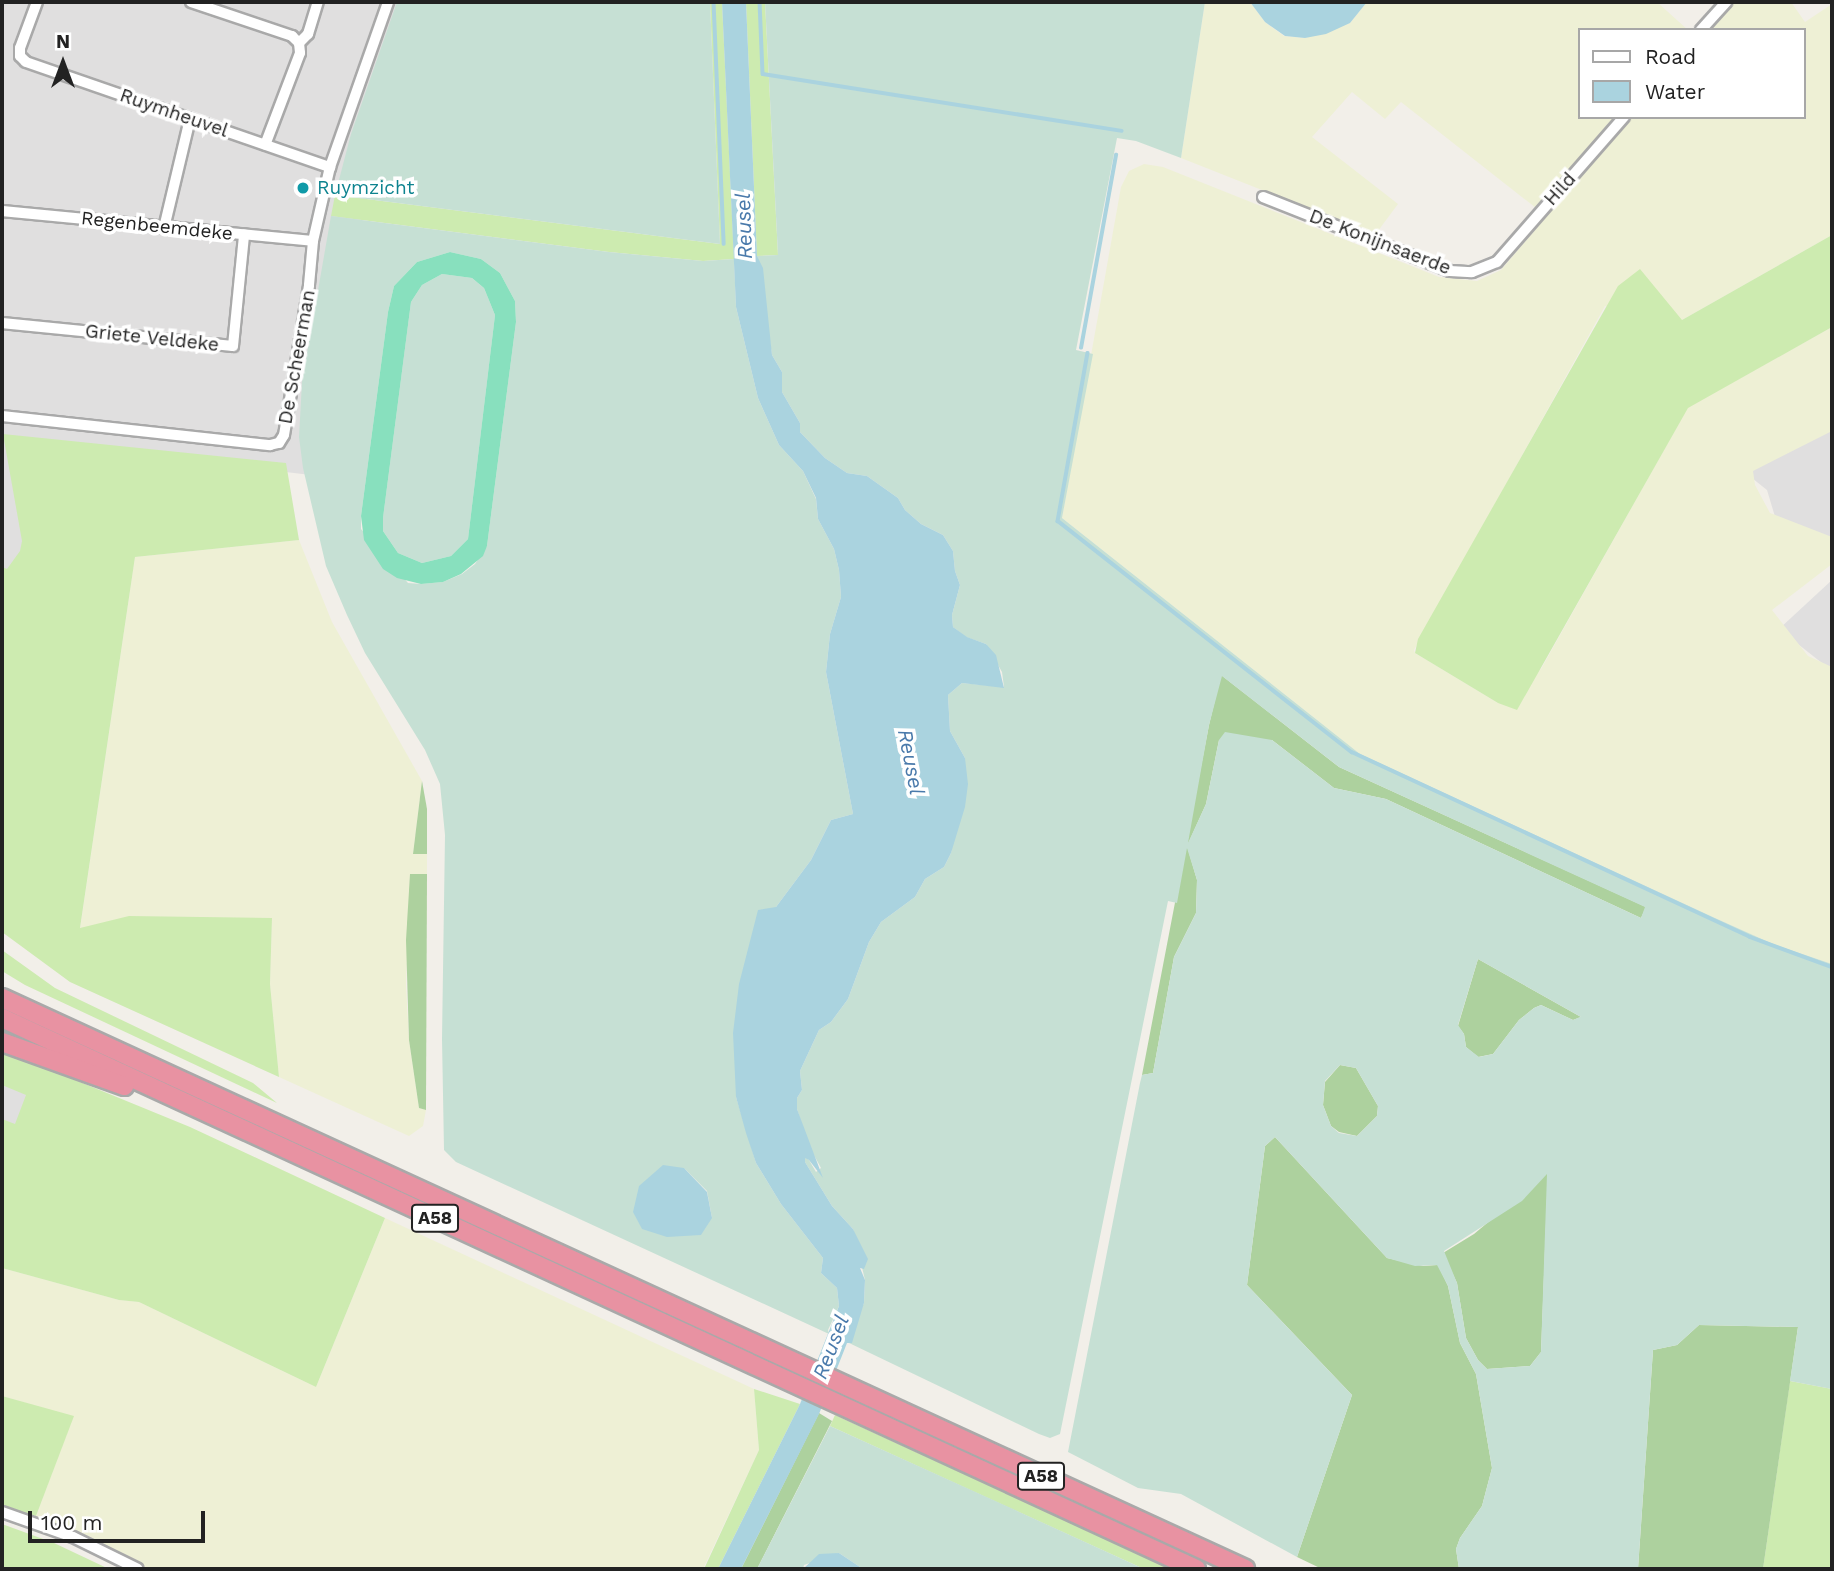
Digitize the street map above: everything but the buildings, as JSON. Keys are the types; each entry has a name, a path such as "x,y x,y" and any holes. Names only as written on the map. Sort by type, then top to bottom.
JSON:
{"highway":[{"name":"A58","path":"2,987 64,1026"},
{"name":"A58","path":"2,998 1245,1569"},
{"name":"A58","path":"2,1018 1196,1569"},
{"name":"A58","path":"2,1041 223,1121"}],"street":[{"name":"Ruymheuvel","path":"37,2 20,48 20,56 26,62 330,167"},
{"path":"191,2 292,36 299,43 300,52 265,145"},
{"path":"299,43 308,34 318,2"},
{"name":"De Scheerman","path":"2,416 270,445 279,443 284,435 300,344 313,241 330,167 388,2"},
{"path":"1703,28 1726,2"},
{"path":"164,228 190,119"},
{"name":"Hild","path":"1497,262 1622,119"},
{"name":"De Konijnsaerde","path":"1263,197 1450,271 1472,272 1497,262"},
{"name":"Regenbeemdeke","path":"2,211 313,241"},
{"name":"Griete Veldeke","path":"2,323 233,346 244,235"},
{"path":"2,1512 73,1537 138,1569"}],"shaded area":[{"path":"2,2 403,2 311,475 8,439 28,540 8,571 2,569"},
{"path":"1832,347 1832,542 1779,530 1767,490 1693,431"},
{"path":"1832,580 1832,671 1779,629"},
{"path":"2,1052 42,1065 17,1142 2,1134"}],"green space":[{"path":"397,2 710,2 720,244 335,195 351,134"},
{"path":"710,2 722,2 734,259 703,261 609,252 331,216 335,195 720,244"},
{"path":"746,2 765,2 778,255 757,256"},
{"path":"765,2 1205,2 1181,158 1136,141 1117,138 1076,350 1093,354 1062,518 1360,754 1773,944 1832,964 1832,1389 1790,1381 1798,1327 1699,1325 1677,1345 1653,1350 1638,1569 1459,1569 1456,1549 1460,1538 1482,1506 1492,1468 1476,1374 1460,1343 1448,1286 1437,1265 1415,1266 1387,1258 1275,1137 1265,1146 1247,1285 1352,1395 1297,1557 1181,1494 1138,1488 1068,1452 1140,1083 1142,1075 1153,1073 1174,957 1196,913 1197,880 1187,848 1177,903 1168,901 1060,1434 1050,1438 1039,1434 847,1342 864,1303 865,1280 853,1229 832,1206 805,1162 805,1157 816,1172 821,1168 809,1146 797,1109 797,1098 802,1090 800,1071 819,1030 831,1022 848,999 869,942 881,922 915,897 925,879 944,867 951,853 965,758 950,731 948,695 962,683 1004,687 1002,672 986,644 966,637 953,627 952,615 960,585 953,551 943,535 921,524 905,510 898,498 867,476 847,473 825,458 800,432 800,423 782,392 782,372 772,355 757,256 778,255","holes":["1222,676 1339,767 1645,907 1641,918 1386,799 1334,788 1272,740 1225,732 1219,740 1206,804 1188,843 1209,725","1478,959 1581,1017 1573,1020 1541,1005 1519,1020 1493,1054 1479,1057 1466,1047 1464,1034 1458,1025","1340,1065 1356,1068 1378,1106 1377,1116 1357,1136 1339,1133 1331,1126 1323,1105 1325,1081","1547,1174 1541,1352 1530,1366 1487,1369 1478,1360 1466,1338 1457,1283 1444,1251 1522,1201"]},
{"path":"1205,2 1250,2 1265,22 1284,36 1305,38 1350,23 1367,2 1657,2 1686,28 1578,28 1578,119 1612,119 1536,208 1401,102 1385,119 1352,92 1312,137 1398,204 1375,235 1181,158"},
{"path":"1730,2 1791,2 1805,22 1832,4 1832,235 1682,320 1605,306 1414,650 1498,703 1541,669 1688,407 1832,327 1832,431 1753,471 1755,485 1770,513 1832,537 1832,564 1772,610 1808,656 1832,667 1832,964 1773,944 1360,754 1062,518 1121,187 1129,171 1144,164 1163,167 1439,277 1477,281 1501,270 1629,119 1806,119 1806,28 1708,28"},
{"path":"331,216 609,252 703,261 734,259 736,307 758,398 779,445 803,471 816,499 818,519 834,549 839,570 841,597 830,634 826,672 853,814 831,820 811,860 776,907 737,1077 736,1097 756,1163 781,1204 823,1258 821,1273 837,1288 839,1306 828,1330 829,1334 456,1162 444,1150 442,1039 445,835 440,784 425,750 365,653 326,566 303,468 299,437 302,382","holes":["450,252 481,259 500,273 515,301 516,322 487,546 475,564 462,574 443,582 408,583 361,529 361,516 388,312 394,286 417,262","684,1168 707,1191 712,1218"]},
{"path":"1832,235 1832,327 1688,408 1517,710 1498,703 1415,653 1418,639 1618,286 1640,269 1682,320"},
{"path":"450,252 481,259 500,273 515,301 516,322 487,546 483,556 461,574 443,582 421,584 397,578 383,569 364,540 361,516 388,312 394,286 417,262","holes":["442,274 472,278 484,288 495,315 468,539 451,556 422,563 398,553 383,531 411,302 422,285"]},
{"path":"442,274 472,278 484,288 495,315 468,539 451,556 422,563 398,553 383,531 383,518 411,302 422,285"},
{"path":"3,434 286,463 299,540 135,557 80,928 129,916 272,918 270,984 279,1077 70,982 2,932 2,567 7,569 20,551 22,541"},
{"path":"299,540 332,622 422,781 413,854 427,854 427,874 410,874 406,985 409,1040 419,1108 426,1110 423,1126 409,1136 279,1077 270,984 272,918 80,929 135,557"},
{"path":"1221,675 1339,767 1646,907 1641,918 1386,799 1334,788 1272,740 1219,740 1206,804 1187,846 1197,880 1196,913 1174,957 1153,1073 1142,1075 1209,725"},
{"path":"422,781 427,809 427,854 413,854"},
{"path":"410,874 427,874 426,1110 419,1108 409,1040 406,940"},
{"path":"2,950 55,988 253,1083 277,1103 25,985 2,971"},
{"path":"1478,959 1581,1017 1573,1020 1541,1005 1519,1020 1493,1054 1478,1057 1466,1047 1464,1034 1458,1026"},
{"path":"2,1050 190,1127 385,1218 316,1387 139,1302 119,1300 2,1268 2,1119 15,1124 26,1095 2,1085"},
{"path":"1340,1065 1356,1068 1378,1106 1377,1116 1357,1136 1339,1132 1331,1126 1323,1105 1325,1082"},
{"path":"1275,1137 1387,1258 1423,1266 1438,1265 1448,1286 1460,1343 1476,1374 1492,1468 1482,1506 1460,1538 1456,1549 1459,1569 1322,1569 1297,1557 1352,1395 1247,1285 1265,1146"},
{"path":"1548,1172 1541,1352 1530,1366 1487,1369 1478,1360 1466,1338 1457,1283 1443,1253 1474,1234"},
{"path":"385,1218 754,1389 759,1450 703,1569 148,1569 91,1538 36,1516 73,1417 2,1396 2,1268 119,1300 139,1302 316,1387"},
{"path":"1699,1325 1798,1327 1763,1569 1638,1569 1653,1350 1677,1345"},
{"path":"1790,1381 1832,1389 1832,1569 1763,1569"},
{"path":"754,1389 800,1404 718,1569 704,1569 759,1450"},
{"path":"2,1396 74,1416 36,1516 2,1507"},
{"path":"819,1413 832,1421 757,1569 741,1569"},
{"path":"835,1415 1173,1569 1144,1569 911,1463 830,1426"},
{"path":"830,1426 1144,1569 863,1569 839,1553 804,1565 803,1569 757,1569"},
{"path":"2,1524 54,1543 109,1569 2,1569"}],"water":[{"name":"Reusel","path":"722,2 746,2 757,256 763,268 772,355 782,372 782,392 800,423 800,432 825,458 847,473 867,476 898,498 905,510 921,524 943,535 953,551 960,585 952,615 953,627 967,637 986,644 996,655 1004,688 962,683 948,695 950,731 965,758 968,784 965,807 951,853 944,867 925,879 915,897 881,922 869,942 848,999 831,1022 819,1030 800,1071 802,1090 797,1098 797,1109 823,1178 809,1160 805,1158 805,1162 832,1206 853,1229 868,1259 864,1269 860,1268 865,1280 864,1303 852,1343 847,1343 819,1414 741,1569 718,1569 800,1404 839,1306 837,1288 821,1273 823,1258 781,1204 756,1163 746,1133 736,1097 733,1033 739,984 758,910 776,907 811,860 831,820 853,814 826,672 830,634 841,597 839,570 834,549 818,519 816,498 803,471 779,445 758,398 736,307"},
{"path":"1250,2 1367,2 1350,23 1326,34 1305,38 1285,36 1265,22"},
{"path":"663,1165 684,1168 707,1192 712,1218 701,1235 667,1237 642,1229 633,1212 639,1186"},
{"path":"839,1553 863,1569 803,1569 819,1554"}],"waterway":[{"name":"Reusel","path":"714,2 724,244"},
{"path":"760,2 763,74 1121,131"},
{"path":"1081,348 1116,155"},
{"path":"1088,353 1058,521 1352,752 1750,937 1832,967"}],"place":[{"name":"Ruymzicht","path":"303,188"}]}
